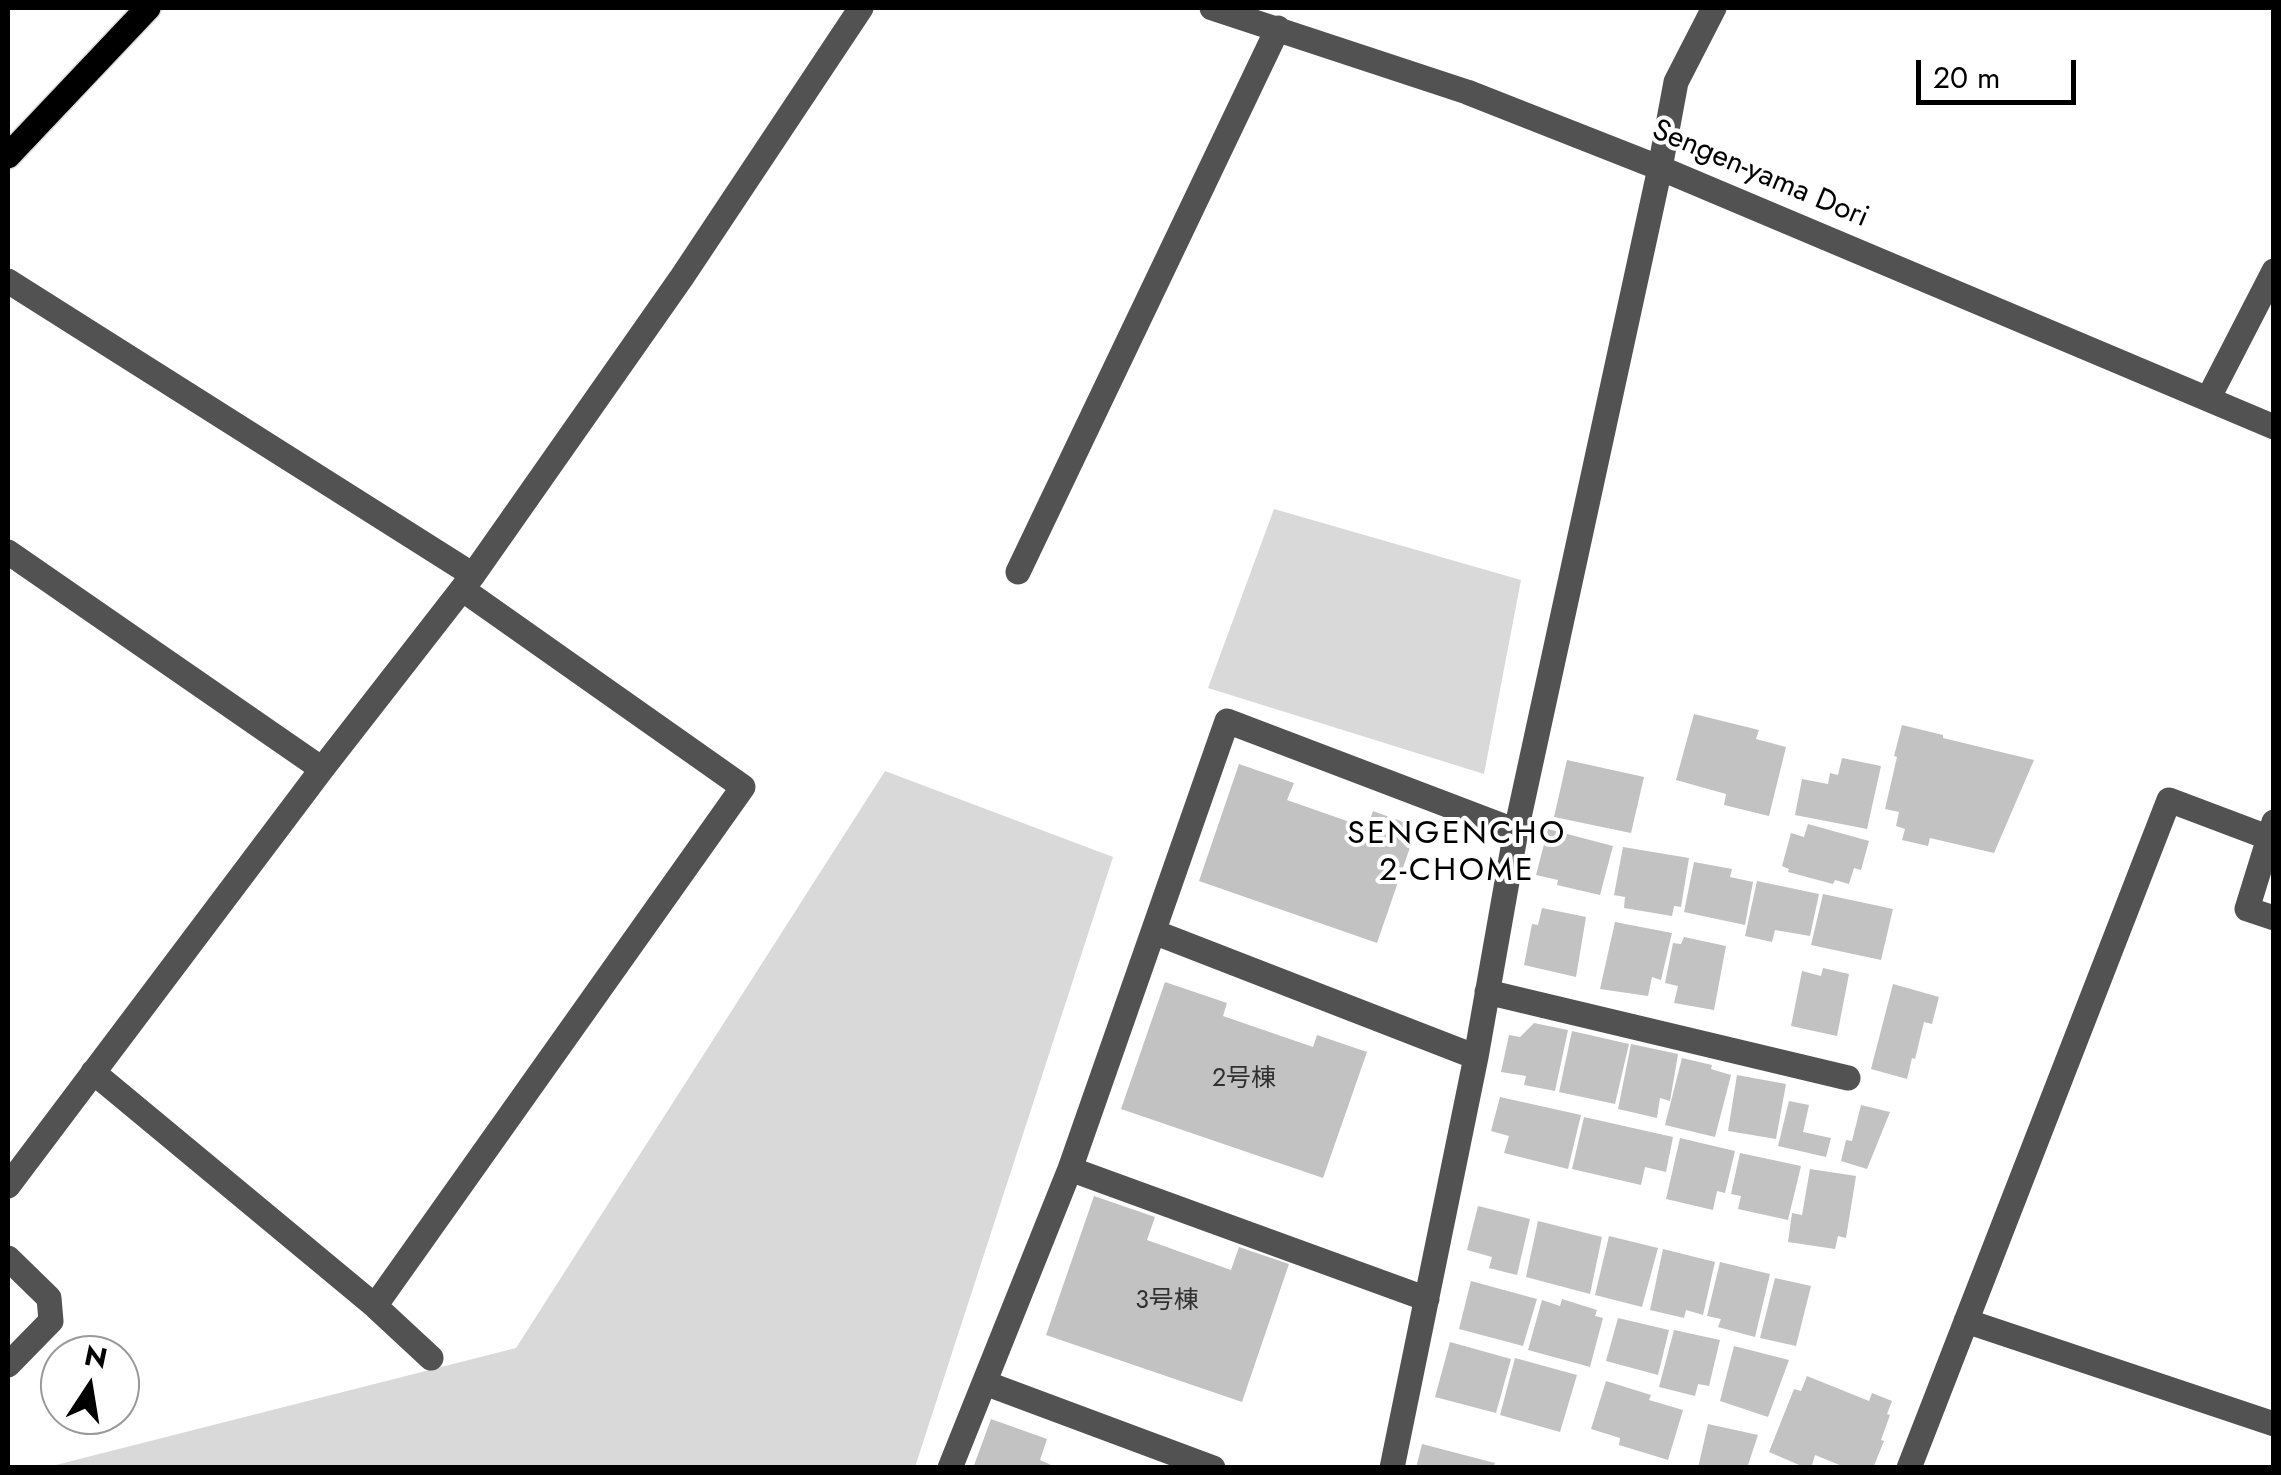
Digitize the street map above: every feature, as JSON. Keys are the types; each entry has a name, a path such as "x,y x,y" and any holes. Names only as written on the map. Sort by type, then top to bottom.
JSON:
{"main road":[{"path":"8,156 148,8"}],"street":[{"path":"8,1186 467,582 682,276 861,8"},
{"name":"Sengen-yama Dori","path":"1212,8 1468,92 1660,168 2274,427"},
{"path":"1392,1468 1476,1057 1516,832 1676,82 1714,8"},
{"path":"1018,572 1278,28"},
{"path":"2208,399 2274,271"},
{"path":"8,281 467,582 743,787 375,1306"},
{"path":"8,552 322,769"},
{"path":"950,1468 1070,1169 1226,721 1516,832"},
{"path":"1909,1468 2169,800 2270,830 2247,909 2274,918"},
{"path":"1154,932 1476,1057"},
{"path":"1488,992 1848,1078"},
{"path":"93,1072 432,1358"},
{"path":"1070,1169 1427,1299"},
{"path":"8,1258 49,1298 51,1320 8,1365"},
{"path":"1966,1321 2274,1424"},
{"path":"986,1382 1213,1468"}],"shaded area":[{"path":"1274,509 1521,580 1484,774 1208,688"},
{"path":"885,771 1113,857 915,1467 44,1468 516,1348"}],"building":[{"path":"1694,714 1759,730 1756,739 1786,747 1769,816 1724,805 1726,794 1676,780"},
{"path":"1902,725 2034,760 1994,853 1930,838 1928,846 1902,840 1905,829 1896,826 1899,812 1885,809"},
{"path":"1842,758 1881,766 1867,829 1795,815 1802,779 1828,784 1830,773 1838,775"},
{"path":"1567,760 1644,777 1631,833 1554,817"},
{"path":"1239,764 1294,783 1287,800 1367,828 1373,811 1417,827 1377,943 1199,881"},
{"path":"1808,824 1869,841 1861,870 1854,868 1849,884 1835,880 1833,884 1788,872 1782,866 1791,833 1804,837"},
{"path":"1548,829 1613,846 1600,895 1557,885 1558,880 1536,875"},
{"path":"1623,847 1689,858 1681,907 1674,906 1672,916 1624,908 1625,897 1614,895"},
{"path":"1694,862 1732,869 1730,877 1753,882 1745,925 1684,912"},
{"path":"1757,881 1819,894 1810,936 1775,930 1772,942 1745,936"},
{"path":"1823,894 1893,909 1881,960 1811,945"},
{"path":"1542,908 1586,917 1576,977 1524,965 1532,924 1538,925"},
{"path":"1615,922 1672,933 1661,980 1652,977 1648,996 1600,989"},
{"path":"1684,937 1726,946 1714,1010 1674,1003 1678,986 1665,983 1673,943 1681,944"},
{"path":"1823,968 1849,974 1837,1036 1791,1026 1802,971 1821,976"},
{"path":"1165,982 1227,1003 1223,1016 1313,1047 1317,1035 1367,1052 1323,1178 1121,1109"},
{"path":"1893,984 1939,997 1932,1024 1924,1022 1907,1079 1871,1069"},
{"path":"1534,1023 1568,1030 1555,1091 1524,1085 1526,1076 1501,1072 1509,1035 1520,1037"},
{"path":"1572,1031 1629,1044 1615,1104 1559,1092"},
{"path":"1631,1044 1678,1054 1670,1101 1660,1098 1657,1118 1618,1109"},
{"path":"1682,1058 1712,1065 1711,1069 1731,1075 1715,1137 1665,1125"},
{"path":"1737,1075 1786,1084 1776,1139 1728,1131"},
{"path":"1500,1097 1581,1115 1568,1169 1504,1153 1509,1136 1491,1131"},
{"path":"1789,1101 1809,1105 1803,1132 1831,1138 1826,1157 1778,1146"},
{"path":"1861,1105 1890,1112 1867,1169 1841,1161 1846,1140 1852,1141"},
{"path":"1584,1117 1673,1137 1666,1172 1645,1167 1641,1185 1572,1169"},
{"path":"1680,1138 1735,1151 1725,1193 1717,1191 1713,1210 1666,1199"},
{"path":"1740,1153 1801,1166 1788,1220 1738,1209 1741,1196 1731,1194"},
{"path":"1810,1169 1856,1176 1846,1238 1838,1236 1835,1249 1788,1242 1792,1213 1802,1215"},
{"path":"1094,1196 1155,1217 1147,1240 1231,1270 1239,1247 1289,1264 1242,1402 1046,1335"},
{"path":"1478,1206 1530,1219 1517,1275 1489,1268 1492,1257 1467,1250"},
{"path":"1538,1221 1602,1237 1590,1294 1526,1277"},
{"path":"1609,1236 1658,1248 1642,1307 1595,1295"},
{"path":"1663,1249 1715,1262 1703,1315 1686,1310 1684,1318 1650,1310"},
{"path":"1720,1262 1770,1274 1755,1337 1718,1327 1721,1319 1707,1316"},
{"path":"1775,1278 1811,1286 1796,1346 1760,1338"},
{"path":"1471,1281 1537,1299 1523,1346 1459,1329"},
{"path":"1562,1299 1597,1310 1595,1316 1603,1318 1590,1367 1528,1350 1542,1300 1560,1306"},
{"path":"1618,1318 1669,1330 1658,1375 1606,1361"},
{"path":"1674,1330 1720,1340 1709,1386 1698,1384 1695,1396 1659,1387"},
{"path":"1450,1342 1511,1359 1496,1413 1435,1397"},
{"path":"1734,1346 1789,1360 1768,1417 1720,1401"},
{"path":"1515,1358 1577,1375 1560,1432 1500,1415"},
{"path":"1807,1376 1869,1401 1872,1393 1892,1401 1881,1440 1884,1441 1873,1468 1847,1468 1815,1455 1811,1468 1806,1468 1769,1452 1794,1389 1801,1391"},
{"path":"1606,1381 1683,1410 1668,1460 1619,1445 1620,1438 1591,1429"},
{"path":"991,1419 1047,1439 1040,1460 1058,1468 973,1468"},
{"path":"1708,1424 1758,1435 1747,1468 1698,1468"},
{"path":"1422,1444 1495,1463 1493,1468 1416,1468"}],"district":[{"name":"SENGENCHO 2-CHOME","path":"1457,854"}]}
